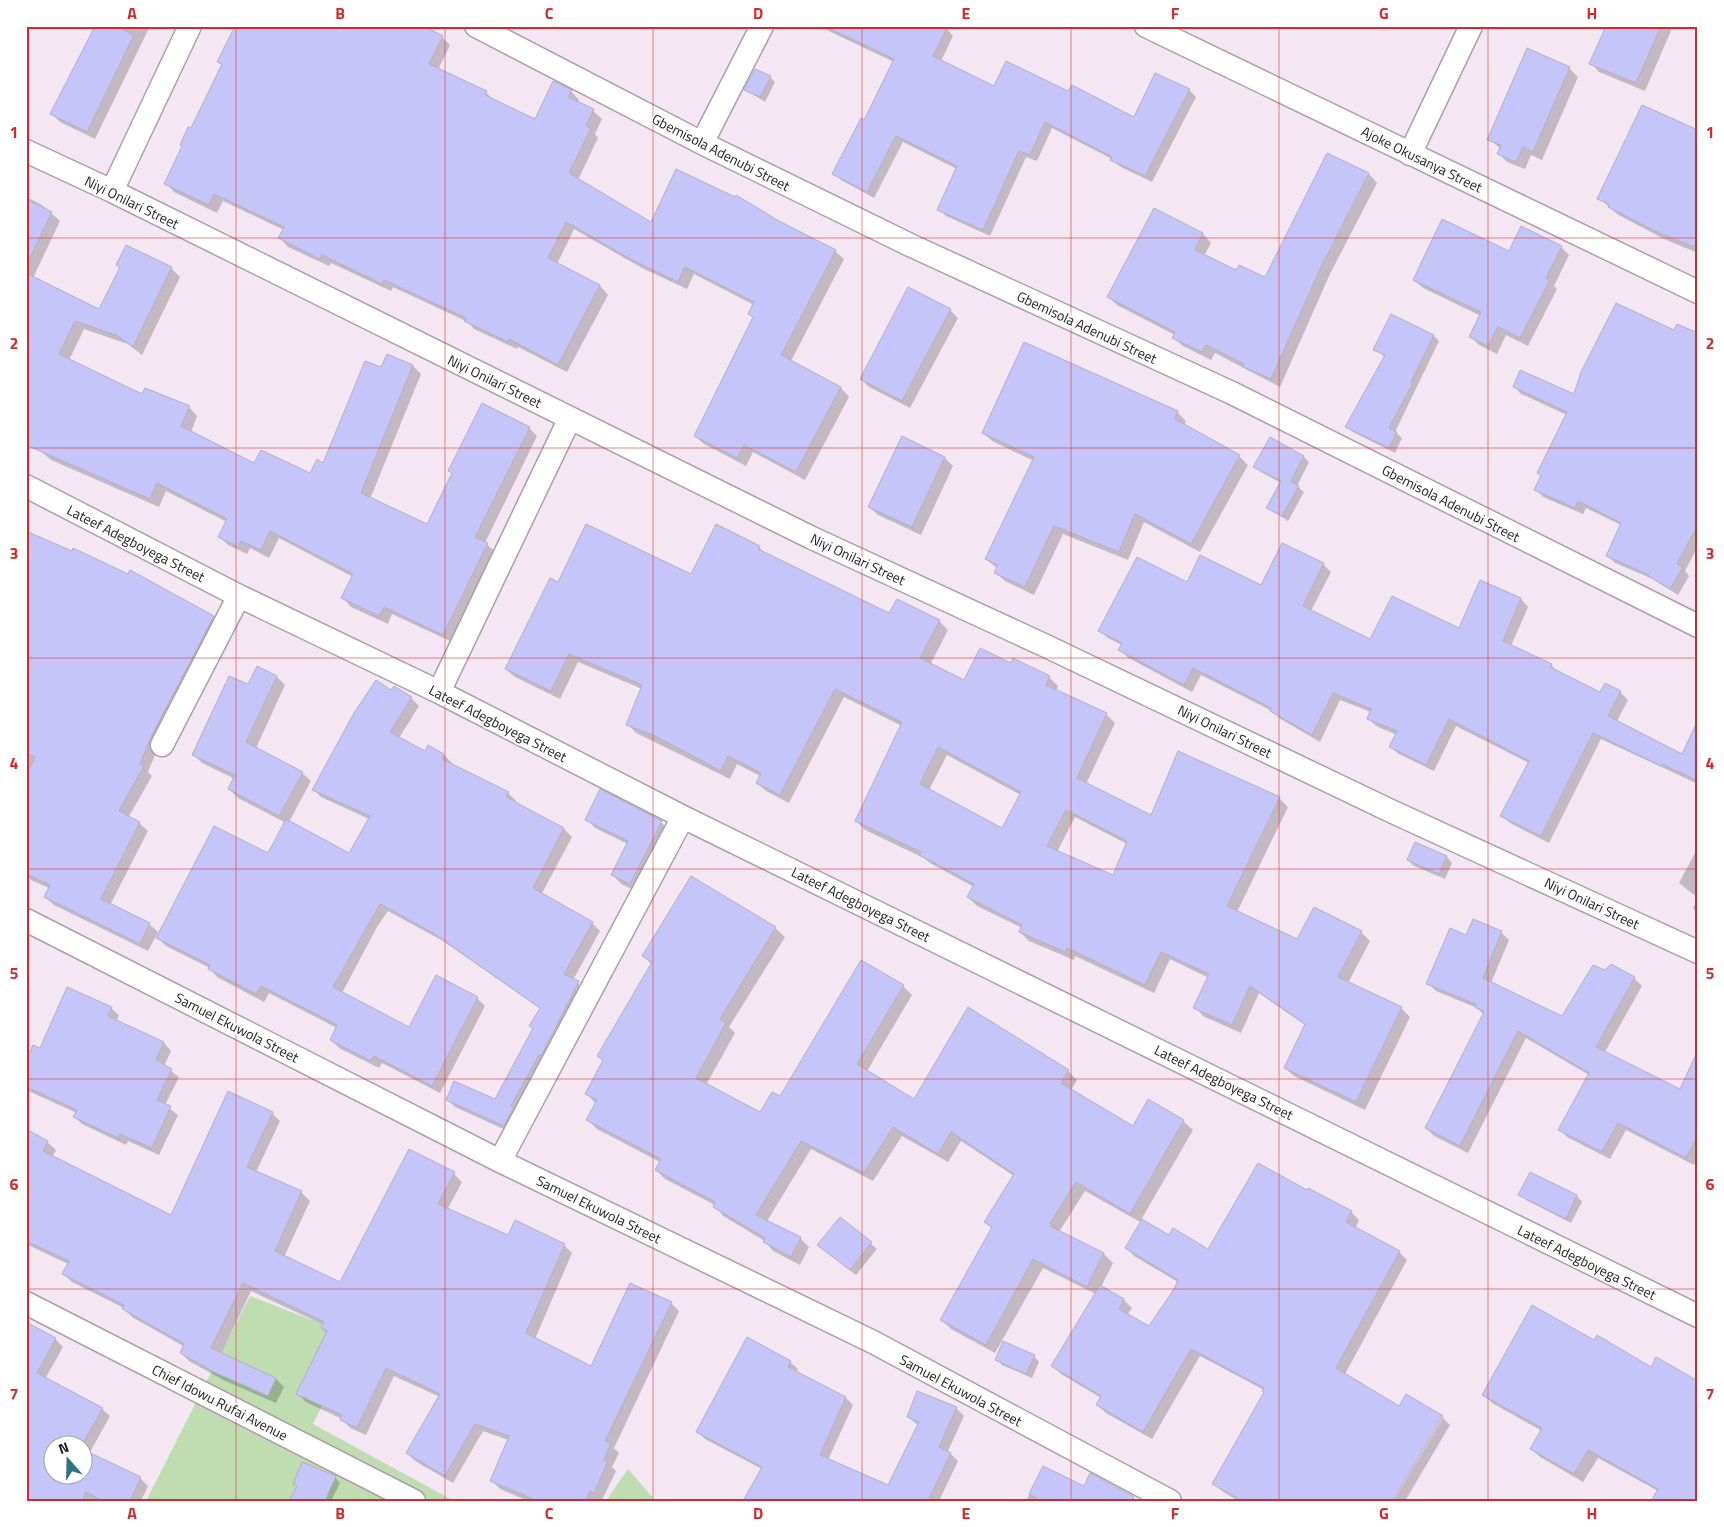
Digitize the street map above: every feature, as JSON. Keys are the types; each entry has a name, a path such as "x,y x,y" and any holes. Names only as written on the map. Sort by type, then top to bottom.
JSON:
{"street":[{"path":"112,191 190,26"},
{"name":"Gbemisola Adenubi Street","path":"476,26 702,143 910,245 1232,393 1698,626"},
{"path":"702,143 762,26"},
{"name":"Ajoke Okusanya Street","path":"1146,26 1698,292"},
{"path":"1410,154 1471,26"},
{"name":"Niyi Onilari Street","path":"26,151 112,191 810,537 1089,666 1393,812 1698,952"},
{"path":"439,692 570,418"},
{"name":"Lateef Adegboyega Street","path":"26,486 240,596 439,692 683,817 1698,1316"},
{"path":"162,745 240,596"},
{"path":"500,1161 683,817"},
{"name":"Samuel Ekuwola Street","path":"26,920 500,1161 872,1342 1170,1501"},
{"name":"Chief Idowu Rufai Avenue","path":"26,1303 414,1501"}],"green space":[{"path":"250,1296 356,1337 313,1424 454,1501 146,1501"},
{"path":"628,1469 656,1501 606,1501"}],"building":[{"path":"95,26 115,26 134,35 87,132 50,114"},
{"path":"235,26 424,26 443,36 429,64 487,91 485,95 535,119 553,81 572,90 568,97 594,109 586,126 591,128 569,173 651,222 676,169 735,197 736,195 779,221 836,250 781,355 841,387 796,472 744,445 737,458 694,436 753,317 748,314 754,302 685,267 678,282 632,260 566,222 548,258 600,285 558,365 509,339 508,342 464,321 466,318 384,280 382,284 322,255 320,259 278,238 284,227 214,194 209,205 164,184 182,146 180,145 188,127 191,128 222,64 217,62"},
{"path":"824,26 948,26 933,56 994,86 1006,61 1068,91 1072,85 1134,117 1155,73 1190,89 1145,176 1110,160 1112,157 1045,122 1030,155 1019,151 983,230 937,210 957,166 896,136 867,192 832,174 861,118 864,120 894,59"},
{"path":"1606,26 1661,26 1636,83 1589,64"},
{"path":"1527,48 1570,67 1533,152 1523,147 1516,162 1497,154 1501,145 1487,140"},
{"path":"755,69 771,76 760,97 744,90"},
{"path":"1642,105 1698,130 1698,238 1694,247 1655,231 1608,207 1609,204 1597,199"},
{"path":"1327,153 1369,173 1321,267 1271,379 1243,367 1244,364 1206,345 1202,352 1172,338 1175,332 1107,297 1154,208 1203,233 1195,250 1236,270 1239,265 1265,277"},
{"path":"26,199 52,212 26,266"},
{"path":"1442,219 1509,251 1521,226 1562,246 1546,278 1550,280 1520,338 1498,327 1488,346 1469,337 1481,312 1413,280"},
{"path":"126,245 172,267 133,347 118,336 75,321 59,354 142,394 145,388 190,406 181,426 254,463 261,450 310,473 317,459 323,463 365,361 381,367 387,354 413,365 361,493 427,524 452,473 448,471 482,403 530,427 475,537 488,543 443,635 384,607 379,616 341,598 353,574 270,531 261,550 241,541 238,547 218,537 227,519 157,483 150,499 26,445 26,273 99,309 120,267 116,265"},
{"path":"908,287 951,309 902,401 860,379"},
{"path":"1616,303 1674,330 1677,324 1698,333 1698,525 1677,564 1683,567 1670,589 1649,575 1606,556 1621,523 1578,501 1575,508 1534,490 1541,475 1537,473 1567,412 1513,387 1520,370 1574,394 1581,372"},
{"path":"1391,314 1434,335 1411,382 1413,383 1389,428 1397,432 1389,448 1345,427 1385,355 1373,350"},
{"path":"1024,342 1178,411 1175,419 1240,455 1191,544 1135,514 1119,552 1054,526 1025,587 994,573 998,565 985,559 1034,457 982,433"},
{"path":"902,436 945,457 912,527 868,507"},
{"path":"1270,437 1304,456 1291,481 1299,486 1282,516 1266,508 1281,481 1253,467"},
{"path":"586,524 691,574 716,524 760,546 758,549 889,613 897,599 940,620 920,658 964,680 980,648 1011,663 1013,658 1050,676 1046,685 1107,713 1077,778 1151,815 1178,751 1280,797 1227,906 1297,939 1314,907 1362,931 1338,977 1402,1007 1356,1102 1284,1068 1305,1024 1250,986 1232,1025 1193,1008 1209,974 1161,952 1145,985 1067,948 1065,952 1019,932 1022,925 967,897 974,884 919,855 921,852 855,821 902,722 835,689 780,795 756,783 761,773 728,756 721,771 655,736 626,725 642,685 569,654 551,691 505,669 550,578 558,582","holes":["938,747 1021,792 1002,828 920,784","1066,810 1127,841 1113,875 1047,846"]},
{"path":"26,531 72,551 73,548 128,574 130,570 214,616 150,739 140,764 144,766 119,811 140,822 101,899 150,923 140,944 44,897 50,885 26,874 26,776 35,757 26,753"},
{"path":"1282,543 1324,563 1303,606 1370,639 1392,596 1459,628 1480,580 1521,598 1503,641 1552,664 1550,667 1600,692 1605,683 1621,691 1608,716 1682,754 1698,720 1698,781 1662,764 1661,766 1593,733 1541,836 1500,816 1529,761 1449,719 1426,765 1389,747 1397,731 1367,719 1371,709 1333,693 1312,735 1270,711 1271,708 1193,668 1184,685 1118,650 1122,643 1098,631 1137,557 1187,582 1200,555 1261,585"},
{"path":"257,666 277,676 246,742 303,772 279,816 228,789 235,775 192,755 229,676 248,684"},
{"path":"376,680 391,690 394,686 412,697 390,732 425,751 428,745 444,754 442,759 509,792 506,797 564,828 533,888 593,922 564,974 579,981 541,1056 539,1055 511,1106 514,1107 504,1126 446,1100 454,1081 495,1099 533,1028 529,1026 540,1008 433,933 380,904 333,987 409,1027 436,975 478,997 432,1086 374,1056 371,1061 330,1040 337,1025 261,986 256,994 208,969 210,965 156,938 214,826 268,853 286,819 349,853 370,816 312,790 354,713"},
{"path":"600,789 662,821 630,884 611,875 628,841 585,820"},
{"path":"1415,842 1447,856 1439,874 1407,860"},
{"path":"691,876 776,927 720,1019 726,1023 696,1078 760,1112 772,1092 780,1096 861,960 904,985 857,1064 914,1099 968,1007 1069,1070 1061,1083 1133,1126 1148,1099 1184,1120 1130,1214 1076,1182 1050,1223 1052,1227 1104,1253 1087,1287 1033,1259 986,1345 940,1320 992,1227 984,1222 1014,1174 951,1132 938,1154 893,1127 864,1173 801,1141 756,1215 801,1237 791,1257 763,1242 765,1238 713,1207 715,1202 655,1170 661,1159 586,1120 597,1100 585,1094 603,1060 597,1056 652,962 642,956"},
{"path":"1473,919 1502,931 1483,978 1562,1016 1593,965 1605,970 1611,964 1635,977 1596,1047 1680,1089 1698,1050 1698,1135 1686,1158 1618,1123 1602,1152 1558,1130 1589,1073 1518,1031 1460,1146 1425,1128 1484,1012 1475,1007 1476,1004 1426,984 1450,928 1466,935"},
{"path":"67,987 112,1007 108,1016 164,1042 156,1060 172,1069 157,1100 171,1106 152,1148 120,1134 118,1138 73,1117 77,1110 26,1087 26,1059 33,1045 40,1048"},
{"path":"228,1091 273,1112 247,1167 302,1191 275,1251 340,1282 409,1149 455,1172 438,1204 508,1235 515,1220 565,1244 526,1333 591,1366 630,1283 672,1302 605,1441 611,1443 604,1460 608,1461 594,1493 590,1491 585,1501 538,1501 490,1481 509,1436 475,1424 445,1476 406,1453 440,1394 386,1368 357,1428 340,1420 342,1415 296,1394 327,1331 321,1328 324,1322 243,1283 211,1348 276,1378 268,1396 214,1372 180,1353 184,1344 122,1309 124,1305 62,1274 69,1261 26,1241 26,1129 48,1141 43,1151 171,1215"},
{"path":"1258,1163 1307,1190 1308,1188 1352,1211 1346,1222 1400,1251 1336,1368 1399,1406 1406,1394 1443,1416 1392,1501 1243,1501 1212,1484 1264,1392 1262,1391 1264,1388 1191,1349 1143,1432 1096,1405 1101,1396 1051,1366 1100,1285 1124,1299 1119,1309 1149,1326 1174,1289 1178,1280 1125,1248 1142,1219 1169,1235 1173,1228 1208,1249"},
{"path":"1530,1172 1577,1195 1566,1219 1518,1195"},
{"path":"840,1217 872,1242 850,1270 817,1245"},
{"path":"1532,1305 1594,1340 1597,1335 1651,1367 1656,1357 1698,1381 1698,1501 1651,1501 1658,1489 1588,1450 1574,1474 1530,1449 1542,1428 1482,1395"},
{"path":"26,1322 56,1338 37,1373 103,1408 88,1434 42,1434 42,1484 92,1484 92,1454 141,1477 130,1501 103,1501 86,1492 82,1501 26,1501"},
{"path":"747,1337 791,1361 788,1367 846,1397 820,1455 888,1485 919,1422 907,1417 917,1391 957,1407 939,1447 951,1453 928,1501 743,1501 762,1467 696,1432"},
{"path":"1003,1341 1035,1355 1026,1374 995,1360"},
{"path":"302,1462 336,1476 325,1501 289,1501 297,1486 293,1484"},
{"path":"1043,1466 1084,1486 1090,1473 1134,1497 1132,1501 1042,1501 1029,1494"}]}
